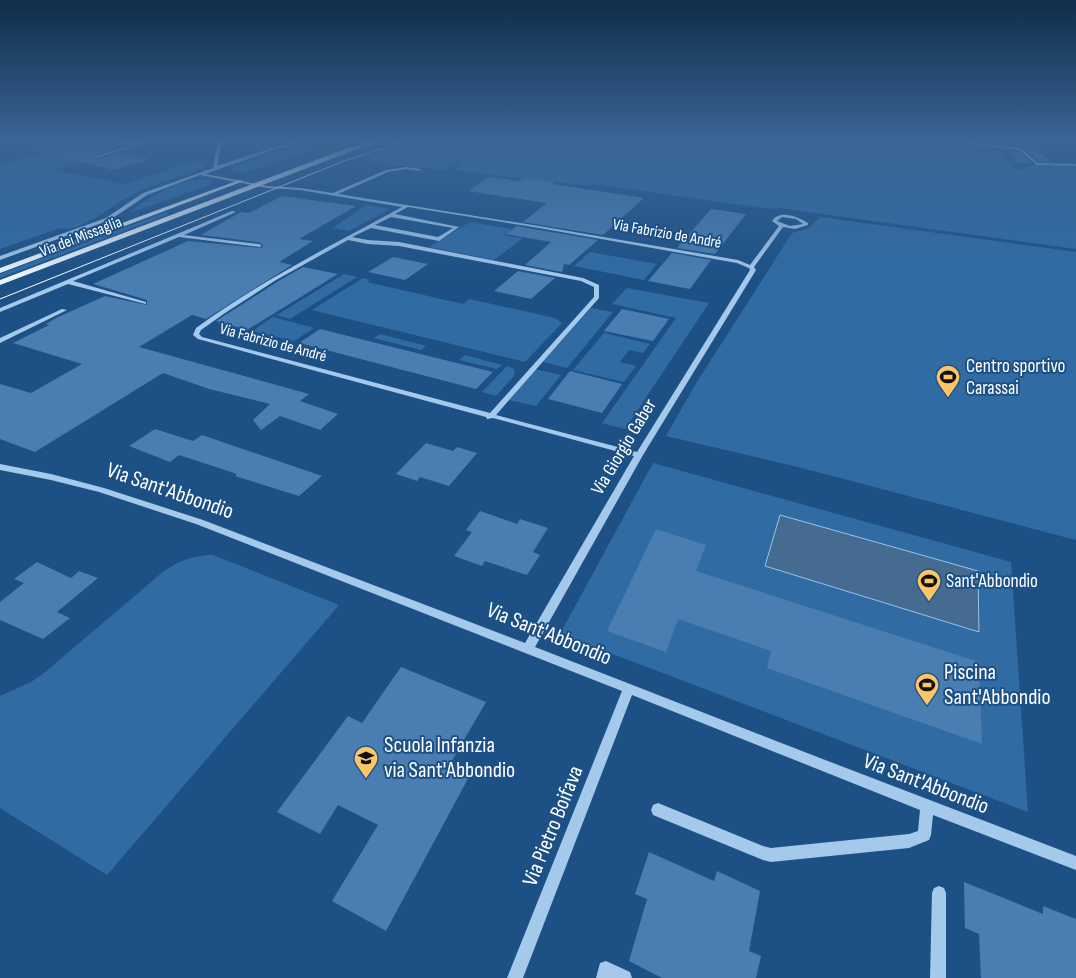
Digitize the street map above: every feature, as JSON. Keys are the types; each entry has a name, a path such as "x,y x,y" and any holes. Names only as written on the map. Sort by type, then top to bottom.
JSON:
{"main road":[{"name":"Via dei Missaglia","path":"0,271 229,186"},
{"name":"Via dei Missaglia","path":"0,283 251,186"}],"street":[{"name":"Via dei Missaglia","path":"0,258 100,222 149,192 167,186"},
{"name":"Via Fabrizio de André","path":"270,186 407,206 738,262 751,267"},
{"name":"Via Fabrizio de André","path":"285,186 300,189"},
{"path":"334,194 353,186"},
{"name":"Via Fabrizio de André","path":"407,206 298,264 198,329 196,335 200,338 490,417 639,455"},
{"name":"Via dei Missaglia","path":"0,310 181,236 234,212"},
{"path":"370,226 439,239 457,228 390,215"},
{"path":"794,217 806,223 798,227 782,226 776,223 775,219 794,217"},
{"path":"751,267 782,226"},
{"path":"181,236 259,246"},
{"path":"348,238 419,248 583,280 597,286 597,297 490,417"},
{"name":"Via Giorgio Gaber","path":"528,648 639,455 753,270 751,267"},
{"name":"Via dei Missaglia","path":"68,282 144,303"},
{"path":"0,341 64,310"},
{"name":"Via Sant'Abbondio","path":"0,466 110,491 199,521 528,648 927,808 1076,864"},
{"name":"Via Pietro Boifava","path":"515,978 629,688"},
{"path":"658,810 771,855 910,841 924,835 927,808"},
{"path":"938,978 939,893"},
{"path":"604,978 606,969 624,978"}],"shaded area":[{"path":"0,186 152,186 119,202 85,224 68,229 60,228 0,249"},
{"path":"175,186 208,186 129,213 146,201"},
{"path":"605,186 1076,186 1076,249 779,208 772,209"},
{"path":"220,192 222,192 167,212 167,215 0,278 0,274"},
{"path":"366,205 390,209 349,231 333,228"},
{"name":"Centro sportivo Carassai","path":"820,217 1076,252 1076,540 802,468 666,436 695,385 792,233 809,228"},
{"path":"470,222 512,229 504,235 523,238 494,260 429,247"},
{"path":"590,252 657,264 644,280 574,266"},
{"path":"344,274 357,277 290,319 277,315"},
{"path":"363,278 370,280 367,282 463,304 469,299 555,318 562,323 525,362 312,310"},
{"path":"627,288 709,303 625,429 602,423 676,318 612,304"},
{"path":"591,308 613,312 567,368 543,362"},
{"path":"273,317 314,328 294,341 252,331"},
{"path":"604,333 650,344 643,353 629,350 620,362 636,366 624,382 573,370"},
{"path":"380,334 426,346 421,350 374,338"},
{"path":"465,355 502,365 497,369 459,360"},
{"path":"507,366 514,369 515,373 496,396 482,392"},
{"path":"535,369 561,375 536,406 509,400"},
{"path":"653,463 1011,562 1028,812 560,634"},
{"name":"Sant'Abbondio","path":"780,515 978,571 979,632 765,566"},
{"path":"213,555 339,605 107,875 0,808 0,696 31,682 44,673 164,571 188,559"}],"building":[{"path":"476,186 563,186 644,198 603,235 523,222 547,203 468,191"},
{"path":"282,196 356,206 299,239 313,241 279,262 292,265 206,319 192,315 139,347 309,394 300,401 338,414 320,430 280,416 261,430 253,420 270,404 209,389 163,373 35,452 0,439 0,384 31,393 82,364 13,343 49,325 46,324 56,318 105,296 147,305 147,300 93,284 188,241 262,248 263,245 259,242 201,235 241,212 249,213"},
{"path":"711,209 746,214 715,254 677,248"},
{"path":"517,226 598,240 569,265 564,264 562,272 525,265 551,242 506,234"},
{"path":"672,253 711,260 690,289 648,281"},
{"path":"393,257 428,264 405,280 368,272"},
{"path":"303,267 338,274 247,330 216,321 277,282"},
{"path":"518,271 555,278 531,299 494,291"},
{"path":"622,309 669,319 653,341 604,331"},
{"path":"320,329 493,372 476,389 299,343"},
{"path":"570,371 622,384 602,413 548,399"},
{"path":"155,429 193,441 202,435 322,476 299,496 235,476 237,474 179,455 170,462 129,446"},
{"path":"426,443 453,451 457,447 477,453 449,486 420,477 417,481 396,474"},
{"path":"480,511 517,524 520,519 548,528 533,552 540,555 527,575 485,561 482,566 454,556 472,532 466,530"},
{"path":"656,529 706,545 696,571 979,662 982,744 767,668 771,651 678,619 666,652 607,631"},
{"path":"37,562 71,578 79,571 98,578 57,612 70,618 43,639 0,620 0,602 24,583 14,579"},
{"path":"401,667 486,702 450,764 471,773 386,931 332,901 378,825 338,805 320,834 277,812 348,716 362,723"},
{"path":"649,852 714,881 717,871 760,891 749,951 761,956 756,978 662,978 629,961 647,899 635,894"},
{"path":"964,882 1043,914 1043,906 1076,919 1076,978 981,978 979,934 965,928"}],"tram line":[{"path":"0,299 283,186"}],"place":[{"name":"Centro sportivo Carassai","path":"948,398"},
{"name":"Sant'Abbondio","path":"929,602"},
{"name":"Piscina Sant'Abbondio","path":"927,706"},
{"name":"Scuola Infanzia via Sant'Abbondio","path":"366,779"}]}
